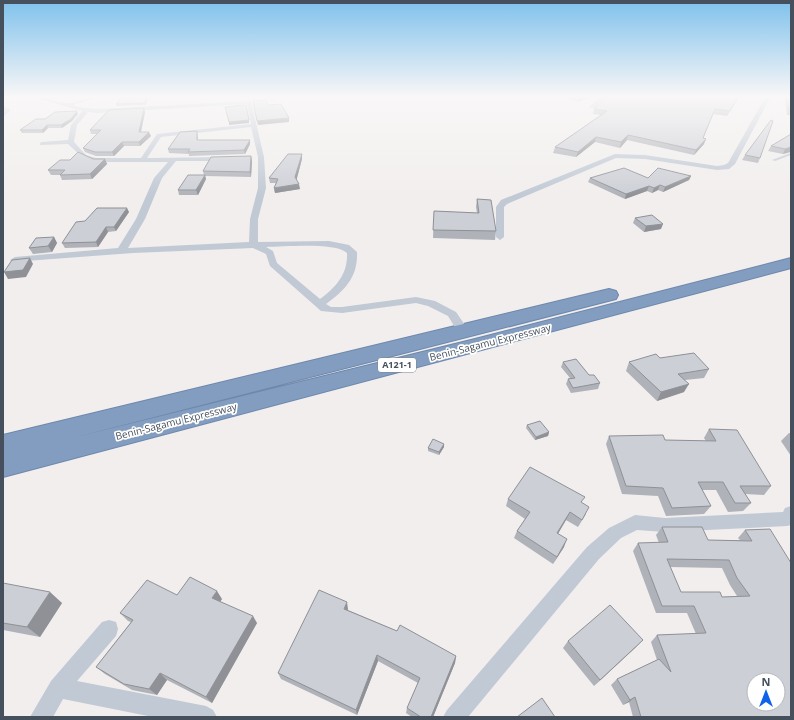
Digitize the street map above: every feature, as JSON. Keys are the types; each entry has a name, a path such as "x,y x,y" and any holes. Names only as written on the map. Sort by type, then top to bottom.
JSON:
{"highway":[{"name":"Benin-Sagamu Expressway","path":"3,445 791,249"},
{"name":"Benin-Sagamu Expressway","path":"3,466 475,346 791,263"}],"street":[{"path":"70,142 72,140 73,130"},
{"path":"143,159 158,135 210,130"},
{"path":"253,244 254,219 261,194 254,130"},
{"path":"500,237 500,207 504,202 615,156 645,156 710,167 726,167 731,164 750,130"},
{"path":"42,144 70,142 84,156 95,160 233,159"},
{"path":"122,250 143,214 153,185 164,167 175,159"},
{"path":"253,244 270,253 274,264 324,309 331,310 416,300 431,302 452,314 463,331"},
{"path":"12,260 122,250 253,244 329,244 346,247 352,252 352,266 346,279 320,304"},
{"path":"454,717 593,553 615,533 635,522 665,525 786,519 791,513"},
{"path":"41,717 58,688 109,629"},
{"path":"58,688 206,717"}],"lane":[{"path":"774,160 791,154"}],"building":[{"path":"90,130 140,130 139,132 149,132 139,142 122,142 112,152 95,152 83,148 101,130"},
{"path":"580,130 706,130 703,138 706,139 696,150 628,135 621,142 596,137 578,152 555,147"},
{"path":"764,130 770,130 760,158 745,155"},
{"path":"197,131 197,140 250,140 244,150 188,152 190,149 168,149 180,132"},
{"path":"791,134 791,147 785,149 771,146"},
{"path":"78,152 93,159 105,159 90,174 60,175 65,170 48,170 60,160 70,160"},
{"path":"288,154 302,154 295,177 299,184 274,188 278,179 269,178"},
{"path":"251,156 250,172 203,171 211,157"},
{"path":"624,168 648,178 658,168 691,176 665,187 660,185 654,188 649,186 626,194 590,178"},
{"path":"188,175 205,175 196,190 178,190"},
{"path":"477,199 491,200 496,231 433,230 434,211 479,213"},
{"path":"97,208 127,208 114,227 106,227 96,242 62,243 76,222 85,221"},
{"path":"652,215 663,224 646,226 635,218"},
{"path":"54,237 48,246 29,248 36,238"},
{"path":"30,258 23,270 4,272 12,260"},
{"path":"694,353 709,369 678,374 689,384 661,392 629,362 656,354 660,358"},
{"path":"576,359 589,375 594,375 600,383 573,388 568,379 575,378 563,362"},
{"path":"540,421 549,432 536,437 527,425"},
{"path":"709,429 737,430 771,486 740,486 751,503 735,503 723,482 698,482 711,506 672,508 663,488 626,486 609,436 663,435 665,440 716,441"},
{"path":"433,439 444,444 439,452 428,448"},
{"path":"530,467 585,497 581,502 589,507 582,520 570,512 557,533 567,539 557,557 517,531 530,512 508,499"},
{"path":"662,527 702,527 708,540 752,541 745,530 770,529 791,563 791,717 641,717 635,697 630,700 617,679 659,659 671,672 657,635 706,633 694,606 662,606 638,543 668,542","holes":["667,559 729,560 737,578 750,596 722,597 720,592 681,592"]},
{"path":"190,577 217,591 212,598 253,616 206,697 160,673 149,689 124,684 96,667 133,620 120,613 147,580 177,595"},
{"path":"3,583 50,592 27,627 3,623"},
{"path":"319,590 347,602 344,609 397,631 400,625 456,656 431,717 421,717 407,708 420,678 377,655 356,710 278,673"},
{"path":"610,605 643,640 600,680 568,641"},
{"path":"542,698 555,717 517,717"}]}
